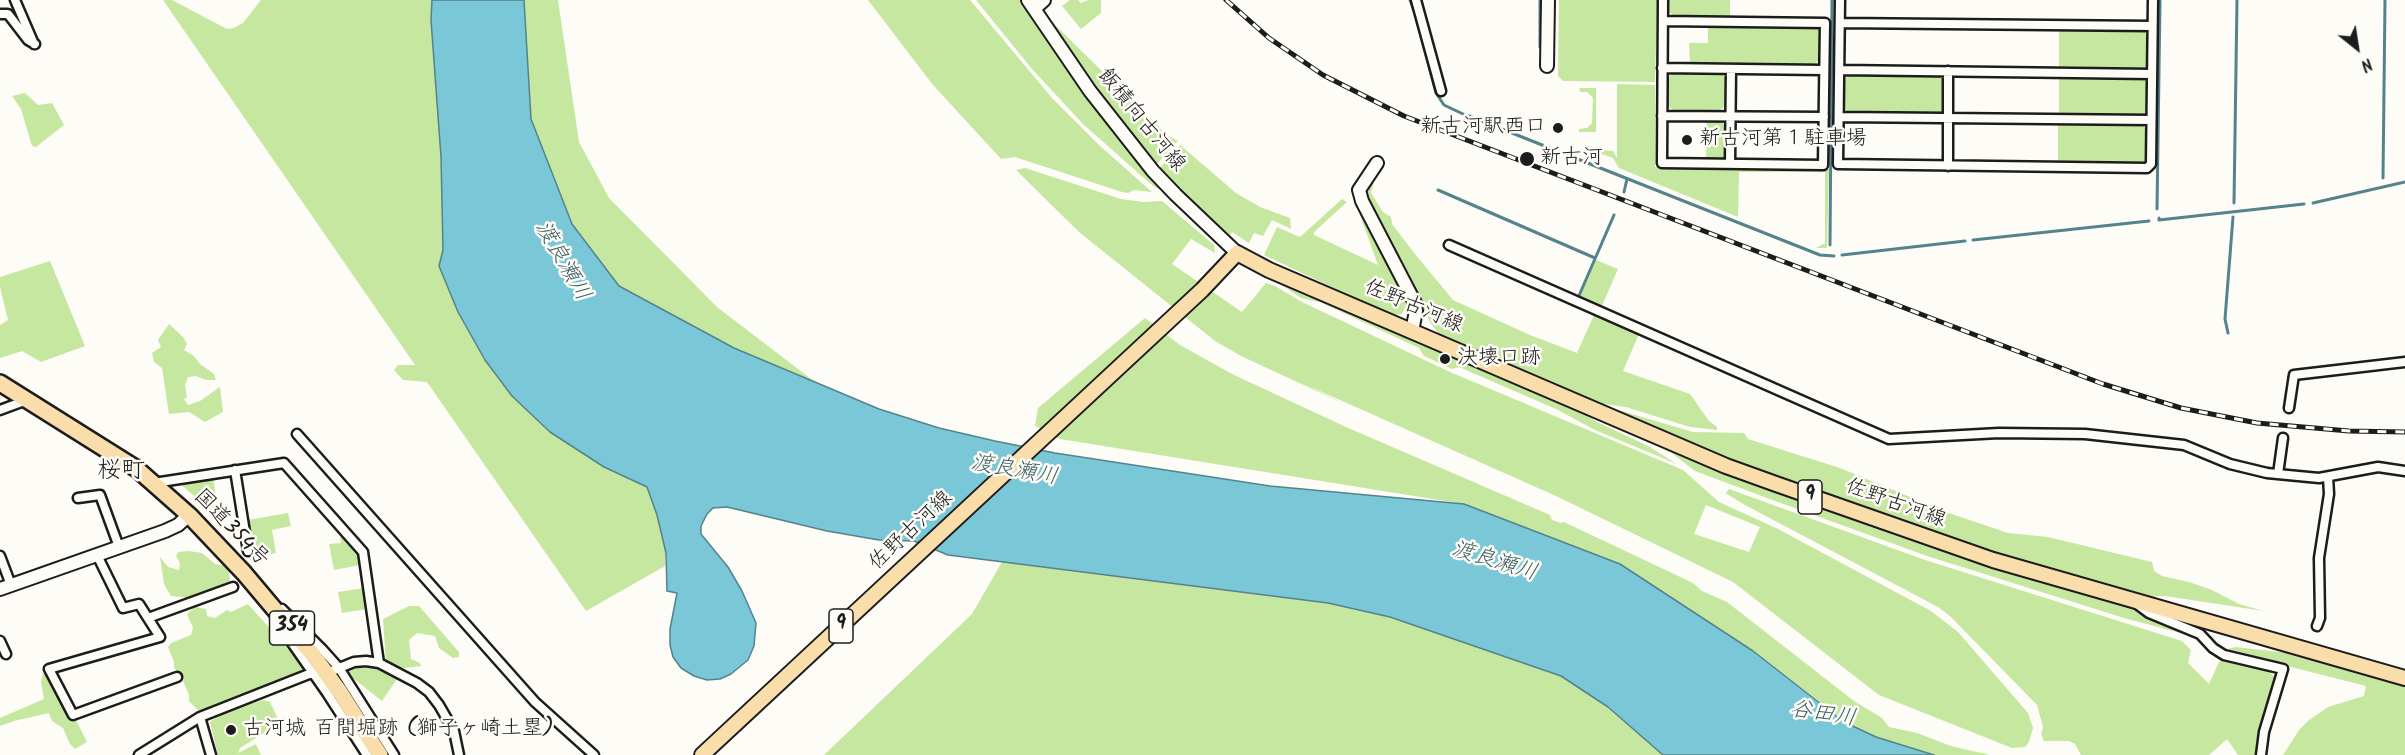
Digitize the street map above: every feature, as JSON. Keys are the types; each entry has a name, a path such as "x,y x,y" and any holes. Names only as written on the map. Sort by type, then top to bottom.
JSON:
{"highway":[{"name":"国道354号","path":"0,383 137,468 189,515 254,585 326,671 380,755"}],"main road":[{"name":"佐野古河線","path":"702,755 1238,253 1269,270 1725,466 1766,481 1957,549 2405,678"}],"street":[{"path":"0,14 8,15 28,40 35,44 15,0"},
{"path":"1031,4 1044,0"},
{"path":"1416,0 1441,91"},
{"path":"1547,66 1548,0"},
{"path":"1663,0 1662,163 1823,165 1825,23 1663,21"},
{"path":"1840,0 1838,164 2147,168 2151,164 2153,0"},
{"name":"飯積向古河線","path":"1031,4 1090,91 1153,171 1238,253"},
{"path":"1840,23 2152,26"},
{"path":"1662,68 1823,70"},
{"path":"1730,164 1731,69"},
{"path":"1840,70 2152,74"},
{"path":"1948,71 1948,165"},
{"path":"1662,116 1824,117"},
{"path":"1840,117 2151,120"},
{"path":"1377,163 1359,190 1362,201 1415,303 1416,311 1412,331"},
{"path":"1449,245 1888,439 2044,432 2119,436 2184,445 2238,467 2278,474 2328,477 2378,467 2405,471"},
{"path":"2289,408 2294,375 2405,362"},
{"path":"0,410 27,400"},
{"path":"297,434 536,702 594,755"},
{"path":"2278,474 2283,438"},
{"path":"154,483 285,463 363,552 379,663"},
{"path":"235,471 248,551"},
{"path":"2318,626 2320,618 2319,558 2328,494 2328,477"},
{"path":"78,498 100,495 119,547"},
{"path":"0,556 5,587 165,531 178,525 189,515"},
{"path":"97,555 123,608 140,604 160,637 49,669 73,715 177,677"},
{"path":"148,618 234,588"},
{"path":"2134,599 2149,613 2200,634 2213,648 2224,655 2283,669 2264,732 2261,755"},
{"path":"0,641 6,654"},
{"path":"144,754 200,717 360,661 379,663 417,683 429,693 454,731 459,755"},
{"path":"326,671 367,755"},
{"path":"326,671 394,755"},
{"path":"200,717 211,755"}],"green space":[{"path":"163,0 172,0 227,29 243,23 261,0 432,0 431,20 441,157 443,250 439,266 458,312 485,360 512,396 604,467 647,487 657,515 666,553 665,566 586,611 427,382 403,380 394,370 398,365 415,365"},
{"path":"524,0 558,0 579,142 609,198 717,307 819,385 734,348 619,286 572,224 531,119"},
{"path":"868,0 970,0 1052,98 1099,145 1152,192 1134,190 1128,193 1122,192 1015,157 1001,159 933,85"},
{"path":"976,0 1022,0 1045,36 1165,191 1156,188 1083,124 1032,69"},
{"path":"1070,0 1078,0 1081,3 1088,0 1101,0 1101,13 1081,29 1062,6"},
{"path":"1559,0 1657,0 1655,82 1563,81 1558,76"},
{"path":"1669,0 1730,0 1730,17 1675,16 1669,12"},
{"path":"1046,16 1167,135 1178,141 1155,166 1079,67"},
{"path":"1708,25 1815,26 1821,32 1820,59 1813,66 1690,65 1689,43 1708,43"},
{"path":"2059,29 2143,30 2148,36 2148,64 2143,70 2059,69"},
{"path":"1674,73 1721,73 1726,78 1726,105 1718,112 1674,111 1668,106 1668,77"},
{"path":"1849,75 1939,76 1944,81 1944,109 1939,113 1849,113 1844,108 1844,80"},
{"path":"2059,76 2142,78 2148,83 2148,111 2142,117 2059,116"},
{"path":"1617,84 1655,85 1655,167 1829,169 1827,248 1816,248 1825,243 1825,172 1739,172 1738,217 1619,168 1613,158 1596,152 1599,150 1613,151 1617,158"},
{"path":"1579,88 1596,88 1596,132 1579,132 1579,129 1587,128 1592,123 1593,98 1587,92 1580,92"},
{"path":"25,93 38,105 52,103 64,125 36,147 32,146 21,109 12,96"},
{"path":"1707,121 1720,121 1726,126 1726,155 1721,160 1706,160"},
{"path":"2058,124 2142,125 2147,130 2147,160 2141,164 2058,164"},
{"path":"1180,145 1236,193 1260,207 1290,218 1291,229 1272,220 1263,236 1254,233 1249,243 1232,232 1230,235 1189,201 1159,169"},
{"path":"1025,168 1121,199 1144,202 1162,201 1214,245 1215,253 1191,239 1172,264 1242,312 1266,283 1275,286 1302,302 1450,372 1683,470 1719,502 1778,529 1931,611 1958,632 2028,713 2033,728 2029,742 2025,747 2012,748 1879,695 1733,582 1556,496 1304,384 1351,407 1241,356 1215,341 1079,232 1016,170","holes":["1706,505 1760,527 1749,552 1694,534"]},
{"path":"1374,182 1371,193 1383,212 1391,217 1392,224 1453,300 1530,335 1577,353 1594,315 1592,313 1637,331 1639,334 1623,371 1690,394 1709,421 1717,427 1717,430 1690,427 1626,407 1595,403 1439,334 1430,322 1366,198 1367,188"},
{"path":"1342,199 1347,202 1314,232 1314,235 1378,265 1360,215 1362,213 1408,302 1402,314 1396,315 1378,309 1264,255 1277,227 1300,237"},
{"path":"1596,260 1618,269 1601,308 1579,299"},
{"path":"50,261 85,346 41,362 22,351 0,358 0,325 8,320 0,287 0,277"},
{"path":"1279,283 1573,407 1597,422 1648,446 1677,464 1595,430 1556,409 1459,367 1452,369 1424,356 1419,348 1320,302 1301,298"},
{"path":"1145,318 1180,345 1232,374 1346,427 1550,515 1552,520 1564,522 1693,583 1702,591 1727,602 1854,701 1882,718 1889,727 1990,755 1934,755 1854,728 1753,651 1620,564 1464,504 1060,439 1035,426 1038,408"},
{"path":"169,324 183,337 187,344 184,350 214,374 216,380 206,380 196,376 188,377 185,385 187,397 184,399 188,405 200,401 220,387 223,412 205,422 189,412 169,414 162,368 154,362 152,353 161,347 158,340"},
{"path":"1615,409 1693,432 1744,433 1748,439 1840,468 1949,513 2008,533 2048,537 2152,562 2154,571 2162,576 2189,582 2212,590 2239,604 2264,611 2165,596 2148,597 1999,556 1717,456 1610,410"},
{"path":"1609,420 2130,606 2192,636 2124,618 1927,556 1767,498 1695,471 1669,451"},
{"path":"213,477 217,504 209,509 178,482"},
{"path":"1729,489 1925,560 2182,641 2191,650 2188,663 2209,684 2219,662 2224,660 2229,659 2266,668 2274,677 2275,683 2261,731 2258,755 2238,755 2227,739 2209,755 2081,755 2075,744 2069,741 2044,741 2037,705 1950,616 1938,607 1745,505 1726,493"},
{"path":"288,513 291,526 272,530 276,553 255,557 248,520"},
{"path":"339,530 359,553 360,565 334,570 329,544 341,543"},
{"path":"178,552 202,553 215,564 223,565 229,571 230,581 192,598 171,596 164,584 160,557 168,567 179,570 180,563 176,556"},
{"path":"1002,562 1328,603 1390,617 1561,676 1608,707 1663,755 824,755 972,614"},
{"path":"364,588 367,609 342,613 338,592"},
{"path":"248,604 305,668 281,681 236,696 200,712 189,701 189,695 180,674 174,668 168,647 171,643 191,635 193,628 187,614 195,607 206,609 207,616 215,618 227,610 231,612"},
{"path":"409,606 419,606 459,652 459,657 453,658 439,648 435,636 417,633 409,640 411,659 420,663 421,666 396,669 386,662 383,619"},
{"path":"2236,647 2297,654 2405,685 2405,755 2283,755 2299,730 2309,720 2328,707 2364,696 2366,686 2224,650"},
{"path":"354,665 375,667 397,679 382,701 345,672"},
{"path":"46,672 87,742 75,749 70,744 63,728 52,721 49,713 0,726 0,718 44,699 41,682"},
{"path":"263,700 270,702 280,723 240,748 238,753 256,744 261,755 218,755 210,722 223,713"}],"water":[{"path":"432,0 524,0 531,119 572,224 619,286 734,348 879,409 939,428 995,441 1055,453 1270,486 1464,504 1620,564 1753,651 1844,722 1876,737 1934,755 1663,755 1608,707 1561,676 1390,617 1328,603 948,555 914,541 879,540 827,531 727,507 713,508 707,514 701,526 701,534 728,567 742,591 756,623 754,646 748,660 731,674 720,679 707,680 694,676 681,668 673,657 670,645 670,629 677,593 667,591 666,553 657,515 647,487 604,467 550,432 512,396 485,360 458,312 439,266 443,250 441,157 431,20"}],"pier":[{"path":"1024,444 1045,448 933,552 916,545"}],"waterway":[{"path":"1410,0 1415,13"},
{"path":"1540,0 1540,47"},
{"path":"1830,245 1832,0"},
{"path":"2157,209 2160,0"},
{"path":"2234,203 2237,0"},
{"path":"2383,178 2385,0"},
{"path":"1417,20 1436,93 1444,105 1463,114"},
{"path":"1469,116 1820,255 1834,256"},
{"path":"1624,192 1627,179"},
{"path":"2313,203 2405,182"},
{"path":"1438,190 1595,258"},
{"path":"2159,218 2159,220 2304,204"},
{"path":"1578,298 1614,215"},
{"path":"2228,333 2225,319 2233,217"},
{"path":"1973,240 2149,221"},
{"path":"1842,255 1965,241"}],"railway":[{"path":"1226,0 1269,38 1323,75 1404,116 2103,384 2181,408 2257,423 2349,431 2405,432"}],"place":[{"name":"新古河駅西口","path":"1558,128"},
{"name":"新古河第１駐車場","path":"1687,140"},
{"name":"新古河","path":"1527,159"},
{"name":"決壊口跡","path":"1445,359"},
{"name":"古河城 百間堀跡 (獅子ヶ崎土塁)","path":"231,730"}],"district":[{"name":"桜町","path":"121,473"}],"water label":[{"name":"渡良瀬川","path":"561,262"},
{"name":"渡良瀬川","path":"1014,472"},
{"name":"渡良瀬川","path":"1494,563"},
{"name":"谷田川","path":"1823,716"}]}
